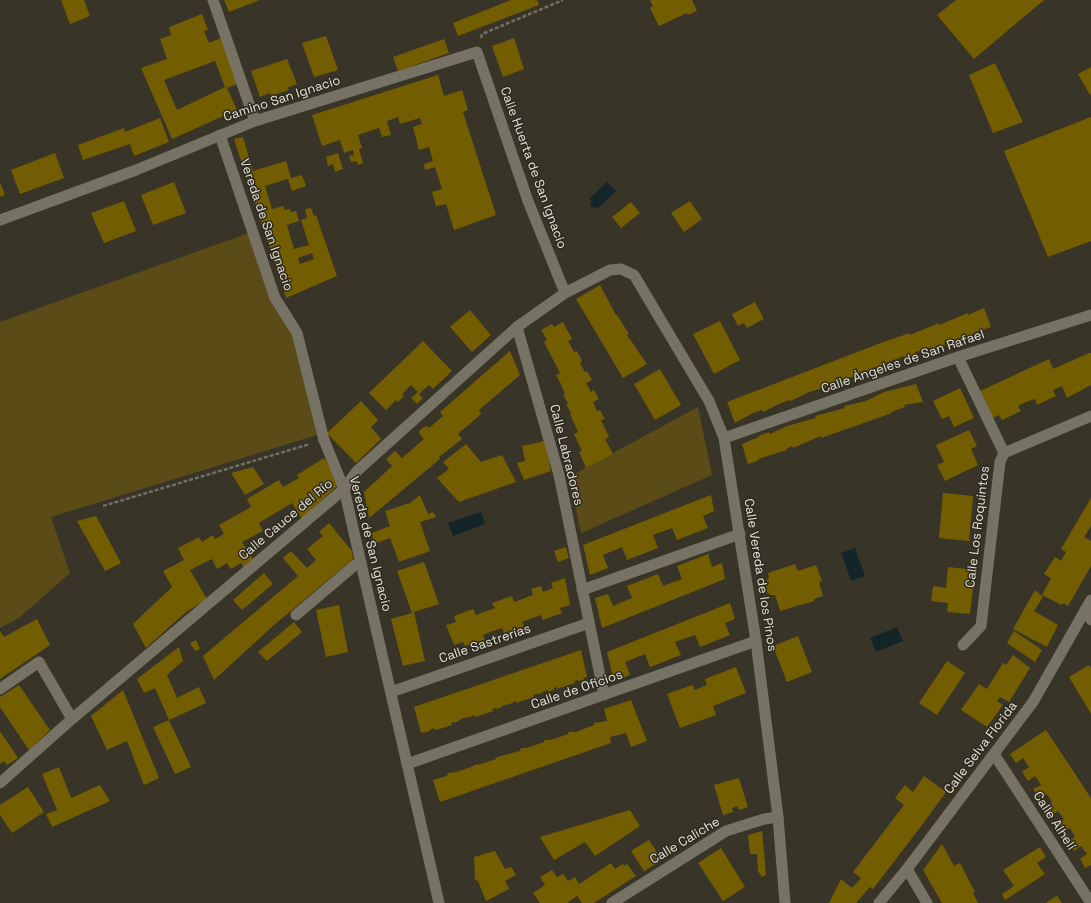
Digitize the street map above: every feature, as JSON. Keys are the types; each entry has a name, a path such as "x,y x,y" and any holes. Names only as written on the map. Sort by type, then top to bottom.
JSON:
{"street":[{"path":"212,0 255,121"},
{"name":"Camino San Ignacio","path":"0,220 136,170 255,121 477,52"},
{"name":"Calle Huerta de San Ignacio","path":"477,52 528,200 565,293"},
{"name":"Vereda de San Ignacio","path":"220,135 275,298 297,333 324,440 344,489 439,903"},
{"name":"Calle Cauce del Río","path":"0,784 72,719 344,489 357,471 518,327 565,293 610,270 621,269 634,275"},
{"name":"Calle Vereda de los Pinos","path":"634,275 709,401 724,438 756,641 778,817 785,903"},
{"name":"Calle Ángeles de San Rafael","path":"724,438 958,358 1091,315"},
{"name":"Calle Labradores","path":"518,327 559,475 604,695"},
{"path":"958,358 1004,453"},
{"name":"Calle Los Roquintos","path":"963,645 981,626 1000,462 1004,453 1091,416"},
{"path":"582,590 740,534"},
{"path":"296,615 354,565 361,564"},
{"name":"Calle Selva Florida","path":"880,903 908,869 1033,702 1088,615 1091,600"},
{"name":"Calle Sastrerías","path":"391,692 589,623"},
{"name":"Calle de Oficios","path":"407,764 756,641"},
{"path":"0,689 39,662 72,719"},
{"name":"Calle Alhelí","path":"994,754 1091,903"},
{"name":"Calle Caliche","path":"612,903 726,831 764,819 778,817"},
{"path":"908,869 926,903"}],"path":[{"path":"477,52 482,34 562,0"},
{"path":"103,506 324,440"}],"shaded area":[{"path":"607,182 616,191 598,208 590,206 592,201 589,199"},
{"path":"249,233 274,308 294,336 317,435 51,517 70,573 19,618 0,628 0,322"},
{"path":"698,407 712,475 581,533 569,477"},
{"path":"481,512 485,524 453,536 448,523"},
{"path":"855,548 865,576 851,581 841,553"},
{"path":"897,627 903,641 876,652 870,638"}],"building":[{"path":"61,0 84,0 90,16 70,24"},
{"path":"224,0 260,0 229,12"},
{"path":"511,0 537,0 539,5 458,36 453,23"},
{"path":"650,0 692,0 697,11 688,15 687,13 659,26 650,8 653,6"},
{"path":"956,0 1044,0 974,59 937,15"},
{"path":"202,14 208,30 204,31 209,43 221,38 239,83 227,88 237,110 172,139 141,68 167,59 160,39 171,35 169,27","holes":["215,61 225,87 177,110 164,80"]},
{"path":"326,36 338,70 314,77 302,43"},
{"path":"514,38 524,69 503,77 492,46"},
{"path":"444,39 449,53 398,71 393,57"},
{"path":"287,59 297,84 287,88 289,90 271,96 270,93 260,97 251,71"},
{"path":"995,63 1023,122 993,133 969,75"},
{"path":"1091,67 1091,94 1090,95 1078,74"},
{"path":"438,75 444,96 462,90 468,110 463,112 496,215 454,230 446,204 436,206 432,192 442,189 435,167 425,170 424,164 433,161 429,147 419,150 413,127 422,124 420,118 400,124 398,117 387,121 391,135 382,137 379,128 358,135 362,148 359,149 363,163 358,165 357,161 351,162 349,156 354,155 353,150 344,153 340,140 322,146 312,115"},
{"path":"1091,117 1091,241 1048,257 1004,151"},
{"path":"160,118 169,142 134,156 130,144 83,160 78,145 124,128 125,132"},
{"path":"243,137 253,171 286,161 291,178 302,175 306,186 292,191 288,179 265,186 272,209 283,206 285,210 290,209 291,212 296,211 299,221 287,225 294,249 309,245 301,220 307,218 305,209 311,208 314,216 316,215 337,276 286,298 234,139","holes":["312,253 314,259 300,264 298,258"]},
{"path":"55,153 64,178 20,194 11,170"},
{"path":"338,153 343,169 335,172 333,164 328,166 326,157"},
{"path":"0,182 5,195 0,197"},
{"path":"174,182 186,213 153,225 141,195"},
{"path":"124,201 136,231 104,243 91,213"},
{"path":"690,201 702,219 684,232 671,213"},
{"path":"631,202 640,213 621,228 612,217"},
{"path":"600,285 616,315 629,334 627,335 647,364 623,378 576,299"},
{"path":"755,302 764,319 747,328 744,323 738,326 732,314"},
{"path":"984,308 991,327 944,343 945,345 933,349 933,347 915,352 916,355 905,359 904,356 886,363 887,365 830,384 830,386 809,392 763,412 762,410 753,413 735,423 727,402 886,341 910,333 910,335 939,323 939,325"},
{"path":"470,310 491,335 472,352 450,327"},
{"path":"720,321 740,360 714,374 693,334"},
{"path":"563,322 572,339 568,341 574,352 577,351 582,361 580,363 592,380 586,383 591,392 594,390 599,399 593,402 597,411 600,410 605,419 601,420 609,437 605,439 613,454 586,468 579,452 582,451 574,434 578,432 566,404 568,403 563,395 565,394 556,375 560,373 544,342 547,340 541,330 552,324 554,327"},
{"path":"423,341 452,371 433,389 429,385 419,394 423,398 417,404 411,398 418,392 411,385 402,394 404,396 398,402 396,400 386,410 369,393"},
{"path":"510,351 520,375 479,410 481,414 458,434 462,439 369,518 364,492 392,466 386,459 395,451 402,458 424,439 419,433 420,430 427,426 429,428 443,416 440,412"},
{"path":"1091,353 1091,385 1067,398 1062,386 1053,390 1056,396 1037,405 1035,399 1018,406 1021,411 1002,420 999,415 991,419 978,392 1049,359 1053,369"},
{"path":"660,369 681,405 655,420 634,384"},
{"path":"916,384 923,402 904,405 905,407 891,412 892,413 821,438 821,436 793,448 792,446 786,449 787,450 758,459 759,460 748,464 742,444 759,437 758,436 769,432 770,434 787,426 816,418 815,416 845,408 844,406 866,401 884,392"},
{"path":"960,388 974,418 954,427 949,416 942,419 933,401"},
{"path":"361,401 378,420 371,427 381,439 356,463 327,433"},
{"path":"969,430 977,446 971,449 978,465 945,481 937,465 944,462 936,445"},
{"path":"545,441 551,471 524,480 517,463 525,461 522,446"},
{"path":"466,444 481,462 502,455 516,482 459,502 437,478 449,469 443,462"},
{"path":"324,458 331,469 337,486 302,519 292,503 259,523 263,531 242,542 254,561 244,568 241,563 231,569 227,563 217,569 212,559 190,570 207,599 186,612 146,648 133,624 172,587 163,571 184,560 178,548 199,537 202,542 213,535 215,539 224,534 219,525 251,507 247,499 279,480 283,487 299,478 297,475"},
{"path":"253,467 264,484 245,495 231,473"},
{"path":"943,493 973,496 969,541 939,538"},
{"path":"420,495 428,514 433,512 436,517 420,522 430,551 399,562 390,538 374,544 372,533 390,526 385,511 410,503"},
{"path":"711,495 714,511 703,516 708,528 677,540 672,528 653,535 658,548 627,560 622,547 603,555 608,568 590,575 583,545"},
{"path":"1091,498 1091,526 1084,537 1091,541 1091,566 1068,606 1063,603 1062,605 1042,595 1051,578 1044,574 1055,557 1061,561 1066,552 1061,549"},
{"path":"96,516 121,563 105,571 77,521"},
{"path":"329,523 352,551 353,559 274,625 214,680 203,656 298,576 283,558 291,551 307,568 316,560 307,549 323,536 319,532"},
{"path":"566,547 569,558 558,562 554,551"},
{"path":"708,554 712,567 722,563 725,579 602,628 595,598 608,594 613,606 632,598 627,586 658,574 663,586 682,579 677,566"},
{"path":"424,562 439,604 414,612 425,661 403,666 391,619 412,613 397,571"},
{"path":"795,564 798,571 816,565 822,581 819,582 823,596 814,599 814,601 780,611 775,595 770,595 766,591 765,582 769,578 768,573"},
{"path":"948,567 975,570 970,614 947,612 948,603 931,601 933,586 946,588"},
{"path":"264,573 273,584 242,610 233,600"},
{"path":"565,578 570,605 560,608 562,613 543,620 541,615 522,622 524,626 504,633 502,628 493,631 483,635 485,640 465,646 463,642 454,645 446,625 456,622 454,616 473,609 476,615 495,608 492,603 512,596 514,602 533,595 531,589 541,586 543,592 553,588 551,583"},
{"path":"1035,590 1043,597 1034,611 1058,625 1047,647 1013,629"},
{"path":"730,603 735,619 725,623 730,635 700,647 695,635 675,642 681,655 650,667 645,654 625,662 630,675 614,681 607,652"},
{"path":"339,605 348,652 326,657 316,610"},
{"path":"37,619 50,645 0,679 0,631 4,637"},
{"path":"294,622 302,632 267,661 258,652"},
{"path":"1014,631 1042,650 1035,662 1007,643"},
{"path":"798,636 812,672 787,682 773,646"},
{"path":"196,640 200,649 195,651 190,643"},
{"path":"179,647 183,661 167,675 177,698 199,687 206,703 169,720 155,688 144,693 137,679"},
{"path":"581,650 587,677 583,678 584,680 574,681 575,683 557,689 557,687 548,692 548,690 542,692 543,693 533,695 534,697 492,709 493,711 485,714 463,718 455,723 451,723 452,725 435,730 434,728 430,731 421,733 414,707"},
{"path":"1013,655 1030,668 1009,702 1000,697 997,701 1003,705 987,727 961,710 979,684 987,689 1003,663 1006,665"},
{"path":"947,661 965,673 937,715 919,703"},
{"path":"1089,665 1091,668 1091,714 1069,677"},
{"path":"736,667 746,693 713,706 716,715 680,728 667,694 692,685 695,690 707,685 705,679"},
{"path":"19,685 50,730 29,750 0,707 0,697"},
{"path":"123,690 159,778 144,785 127,741 107,750 91,716"},
{"path":"631,700 647,741 631,747 626,733 610,737 611,743 440,802 433,780 447,776 448,773 457,772 477,764 478,765 496,759 497,757 520,751 521,748 527,748 544,742 545,740 551,740 568,734 569,732 576,732 594,725 594,723 607,721 604,709"},
{"path":"169,720 191,767 175,774 153,727"},
{"path":"1046,730 1091,798 1091,865 1085,868 1080,859 1087,854 1081,846 1074,851 1068,842 1075,837 1070,828 1062,833 1056,824 1064,819 1058,811 1051,816 1045,807 1052,802 1047,794 1039,798 1033,789 1041,785 1035,776 1028,781 1022,772 1029,767 1023,758 1016,763 1010,754"},
{"path":"0,731 18,758 7,765 4,761 0,764"},
{"path":"59,767 71,798 100,785 110,801 52,827 46,814 57,810 42,774"},
{"path":"924,776 946,792 925,821 873,889 870,887 856,903 829,903 841,879 852,888 861,878 853,872 904,805 895,798 905,785 913,792"},
{"path":"739,778 748,807 739,810 737,806 732,808 733,812 723,815 714,785"},
{"path":"28,787 44,812 12,833 0,815 0,805"},
{"path":"630,810 640,826 595,856 585,842 554,860 540,837"},
{"path":"762,831 766,875 762,877 758,871 757,854 750,854 748,835"},
{"path":"649,840 662,860 644,871 631,851"},
{"path":"942,844 954,866 960,863 975,892 973,893 978,903 942,903 923,870"},
{"path":"1040,847 1046,857 1037,863 1045,874 1005,900 1002,894 1014,886 1003,870"},
{"path":"721,848 745,887 723,901 698,863"},
{"path":"495,851 505,869 511,867 516,875 505,881 509,889 486,901 478,881 475,880 474,857"},
{"path":"611,863 615,869 623,864 624,866 627,864 636,876 594,903 582,903 577,896 567,903 540,903 533,893 545,885 540,877 552,870 557,877 563,874 568,881 575,877 579,884"},
{"path":"1057,896 1062,903 1046,903 1053,898"}]}
